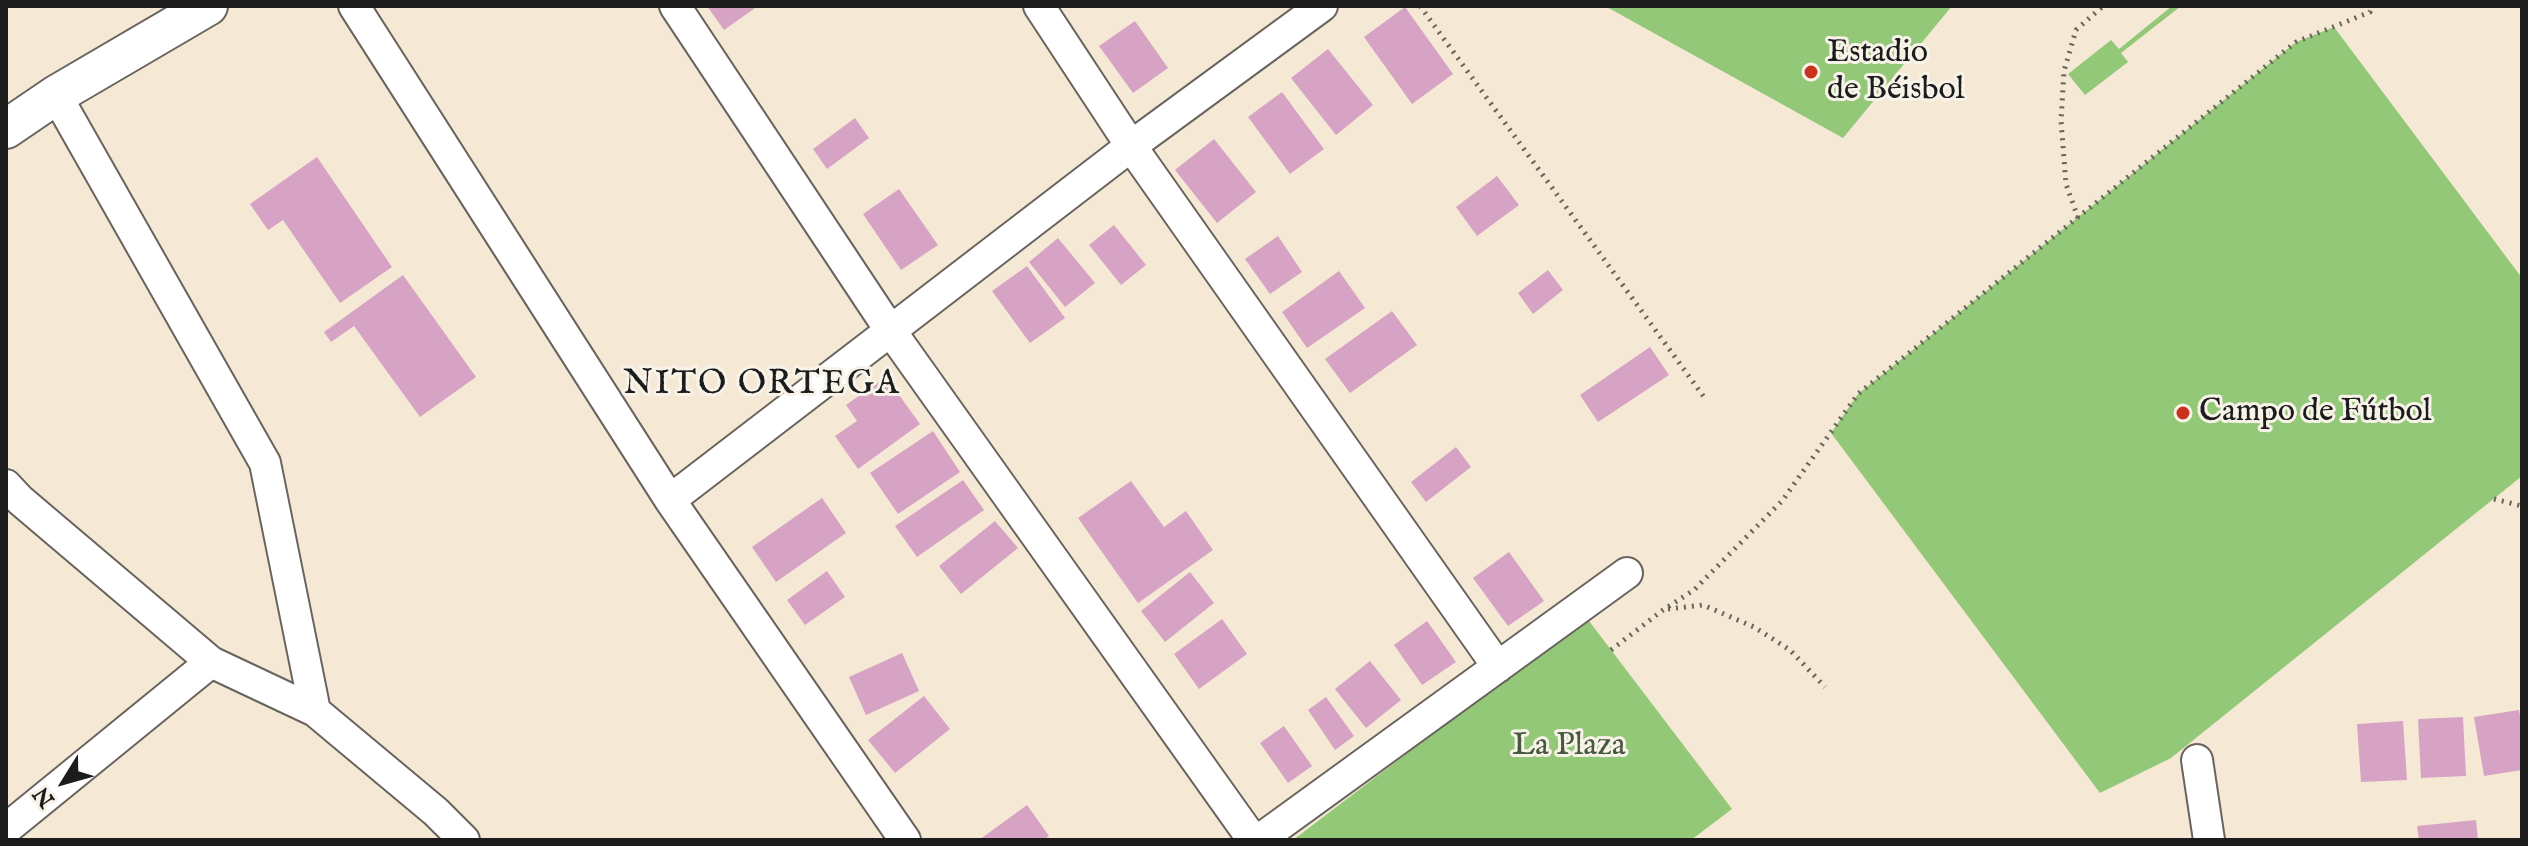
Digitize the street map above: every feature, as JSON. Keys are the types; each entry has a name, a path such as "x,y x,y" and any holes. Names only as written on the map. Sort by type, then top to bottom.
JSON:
{"street":[{"path":"6,129 56,95 208,6"},
{"path":"354,6 670,500 905,840"},
{"path":"675,6 890,330 1253,840"},
{"path":"1039,6 1131,146 1498,667"},
{"path":"670,500 1131,146 1322,6"},
{"path":"56,95 265,463 315,711"},
{"path":"6,485 211,662 315,711 436,812 464,840"},
{"path":"1259,840 1627,573"},
{"path":"6,829 211,662"},
{"path":"2197,760 2209,840"}],"path":[{"path":"1420,6 1704,397"},
{"path":"2078,218 2066,184 2061,121 2064,71 2076,30 2103,6"},
{"path":"1611,650 1694,590 1782,501 1858,394 2296,42 2370,12 2372,6"},
{"path":"2494,499 2522,506"},
{"path":"1663,610 1703,605 1754,627 1790,650 1825,687"}],"green space":[{"name":"Estadio de Béisbol","path":"1605,6 1952,6 1843,138"},
{"path":"2172,6 2181,6 2121,53 2128,62 2085,95 2068,74 2111,40 2119,49"},
{"name":"Campo de Fútbol","path":"2334,27 2522,278 2522,476 2171,758 2100,793 1831,433 1858,394 2296,42"},
{"name":"La Plaza","path":"1586,617 1732,809 1691,840 1293,840"}],"building":[{"path":"707,6 758,6 724,30"},
{"path":"1405,7 1453,74 1412,104 1364,37"},
{"path":"1135,21 1168,68 1133,93 1099,46"},
{"path":"1328,49 1373,105 1336,135 1291,78"},
{"path":"1282,92 1324,149 1290,174 1248,117"},
{"path":"855,118 869,138 827,169 813,149"},
{"path":"1214,139 1256,192 1217,223 1175,170"},
{"path":"317,157 392,267 340,303 283,220 268,230 250,204"},
{"path":"1497,176 1519,205 1477,236 1456,207"},
{"path":"899,189 938,245 901,270 863,214"},
{"path":"1114,225 1146,265 1121,285 1089,245"},
{"path":"1278,236 1302,272 1270,294 1245,259"},
{"path":"1058,238 1095,283 1065,307 1029,262"},
{"path":"1027,266 1065,318 1030,343 992,291"},
{"path":"1548,270 1563,290 1533,314 1518,293"},
{"path":"1339,271 1365,308 1307,348 1282,312"},
{"path":"403,275 476,377 420,417 354,326 331,342 324,332"},
{"path":"1392,311 1417,345 1350,393 1325,359"},
{"path":"1650,347 1669,375 1598,422 1580,395"},
{"path":"886,377 920,424 858,469 835,436 857,421 846,405"},
{"path":"933,431 960,472 898,514 870,473"},
{"path":"1456,447 1471,467 1426,502 1411,482"},
{"path":"963,480 984,510 917,557 895,526"},
{"path":"1131,481 1164,527 1186,511 1213,550 1138,603 1078,518"},
{"path":"822,498 846,533 776,582 752,547"},
{"path":"995,521 1018,548 961,594 939,566"},
{"path":"1509,552 1544,601 1508,626 1473,578"},
{"path":"827,571 845,597 805,625 787,600"},
{"path":"1190,572 1214,603 1165,642 1141,611"},
{"path":"1222,619 1247,654 1199,689 1174,654"},
{"path":"1427,621 1456,662 1422,685 1394,645"},
{"path":"902,653 919,691 866,715 849,677"},
{"path":"1370,661 1401,700 1366,728 1335,689"},
{"path":"924,696 950,729 895,773 868,740"},
{"path":"1326,697 1354,736 1335,750 1308,710"},
{"path":"2519,710 2522,770 2484,776 2474,717"},
{"path":"2463,717 2466,776 2421,778 2418,719"},
{"path":"2403,721 2407,780 2361,782 2357,724"},
{"path":"1284,726 1312,766 1288,783 1260,743"},
{"path":"1027,805 1049,836 1043,840 979,840"},
{"path":"2476,820 2478,840 2419,840 2417,826"}],"place":[{"name":"Estadio de Béisbol","path":"1811,72"},
{"name":"Campo de Fútbol","path":"2183,413"}],"district":[{"name":"NITO ORTEGA","path":"762,386"}]}
